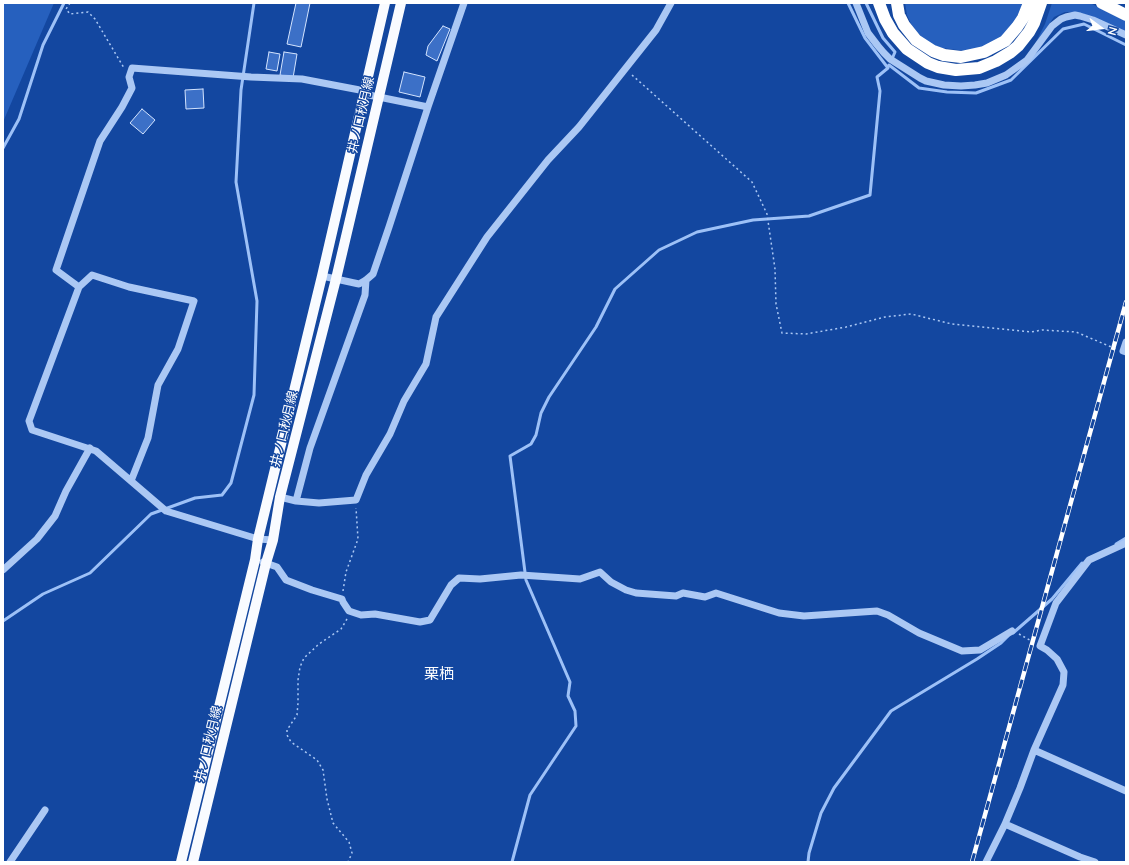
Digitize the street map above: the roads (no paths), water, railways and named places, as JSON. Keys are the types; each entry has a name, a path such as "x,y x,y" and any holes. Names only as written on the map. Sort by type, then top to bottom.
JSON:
{"highway":[{"path":"879,3 885,19 893,33 907,49 928,63 938,67 956,70 972,69 983,66 1000,59 1011,52 1029,32 1041,3"},
{"path":"897,3 899,15 904,25 916,40 933,51 949,56 961,57 984,52 1005,41 1014,32 1023,18 1029,3"},
{"path":"1102,3 1126,15"}],"main road":[{"name":"井ノ口秋月線","path":"181,862 255,560 258,539 322,276 385,3"},
{"name":"井ノ口秋月線","path":"193,862 272,540 280,497 336,279 401,3"}],"street":[{"path":"322,276 359,284 372,274 387,234 428,107 464,3"},
{"path":"280,497 296,501 319,503 356,500 366,474 390,434 404,401 426,364 436,317 487,237 548,160 579,127 626,69 656,30 671,3"},
{"path":"856,3 868,33 887,56 920,78 944,85 961,86 987,83 1010,73 1027,60 1052,26 1066,17 1075,15 1080,16 1093,20 1126,35"},
{"path":"79,287 56,270 100,141 122,107 132,88 129,77 132,68 251,77 302,79 365,93 379,98 428,107"},
{"path":"131,481 148,438 158,385 178,349 194,301 129,287 92,275 79,287 29,421 32,430 96,451 131,481 166,511 258,539 272,540"},
{"path":"296,501 310,448 365,295 366,280"},
{"path":"1125,352 1126,342"},
{"path":"3,570 37,539 55,516 66,491 90,448"},
{"path":"986,862 1005,824 1034,750 1063,685 1064,672 1058,659 1040,646 1056,603 1089,560 1126,543"},
{"path":"255,560 277,567 286,580 342,599 349,611 361,615 375,614 420,622 430,620 451,585 459,578 480,579 521,575 580,579 600,572 611,582 626,590 636,593 676,596 683,593 705,597 716,593 779,613 804,616 877,611 888,615 919,634 962,651 980,650 1012,631"},
{"path":"1034,750 1126,791"},
{"path":"10,862 45,810"},
{"path":"1005,824 1080,857 1095,862"}],"waterway":[{"path":"3,148 19,119 43,45 64,3"},
{"path":"3,621 43,594 90,573 151,514 195,498 222,495 231,483 254,395 257,301 236,182 241,90 254,3"},
{"path":"512,862 530,795 576,726 575,711 568,696 570,682 526,580 510,456 531,444 536,435 541,413 549,397 596,327 615,289 659,250 697,232 753,220 809,216 870,195 880,91 877,77 888,68 865,38 848,3"},
{"path":"866,3 883,38 895,52 892,59"},
{"path":"889,65 919,88 947,92 976,93 1011,80 1063,29 1084,24 1126,45"},
{"path":"1116,544 1126,538"},
{"path":"1013,633 1052,599 1082,563"},
{"path":"808,862 809,853 821,813 834,788 891,711 977,659 1001,643 1008,636"}],"railway":[{"path":"972,862 1126,302"}],"district":[{"name":"栗栖","path":"439,674"}]}
